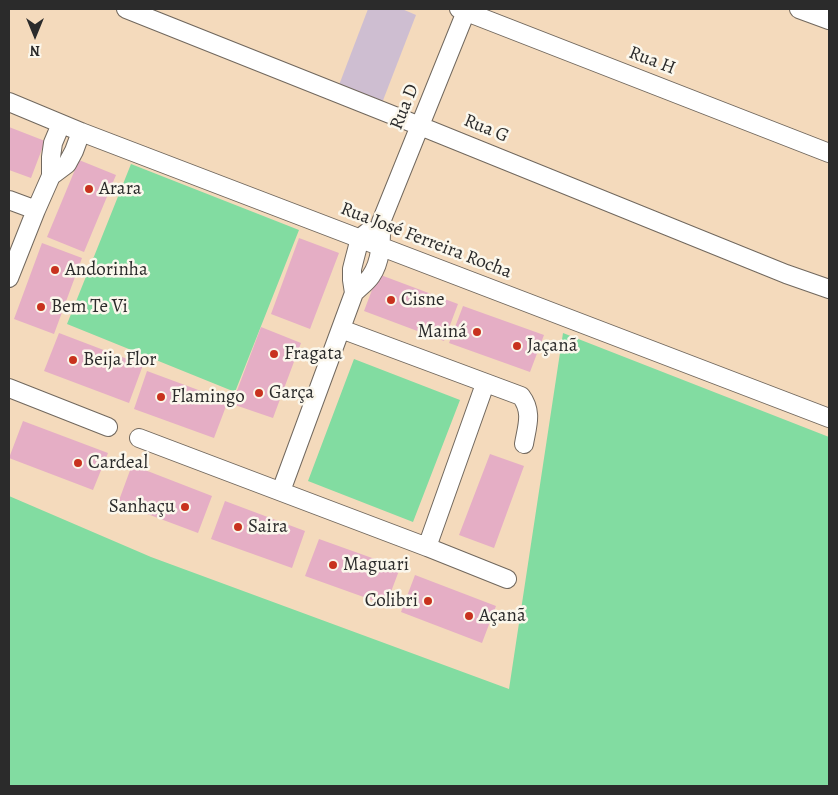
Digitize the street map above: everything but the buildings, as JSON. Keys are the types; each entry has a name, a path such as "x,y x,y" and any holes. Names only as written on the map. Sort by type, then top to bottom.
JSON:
{"street":[{"name":"Rua G","path":"126,9 786,274 829,289"},
{"path":"799,9 829,20"},
{"name":"Rua D","path":"354,293 370,277 375,268 381,247 381,222 464,10"},
{"name":"Rua H","path":"464,10 829,153"},
{"name":"Rua José Ferreira Rocha","path":"9,102 81,132 829,418"},
{"path":"9,278 51,176 53,143 62,124"},
{"path":"51,176 67,164 81,132"},
{"path":"9,200 36,210"},
{"path":"281,491 354,293 352,269 360,238 381,222"},
{"path":"341,329 521,396 526,404 528,413 524,444"},
{"path":"428,547 485,384"},
{"path":"9,388 108,427"},
{"path":"139,438 507,578"}],"shaded area":[{"path":"368,9 402,9 416,15 382,103 339,85"}],"green space":[{"path":"131,164 299,230 235,392 67,324"},
{"path":"563,333 829,437 829,786 9,786 9,496 151,557 509,689"},
{"path":"354,359 460,400 413,522 308,481"}],"place":[{"name":"Arara","path":"89,189"},
{"name":"Andorinha","path":"55,270"},
{"name":"Cisne","path":"391,300"},
{"name":"Bem Te Vi","path":"41,307"},
{"name":"Mainá","path":"477,332"},
{"name":"Jaçanã","path":"517,346"},
{"name":"Fragata","path":"274,354"},
{"name":"Beija Flor","path":"73,360"},
{"name":"Garça","path":"259,393"},
{"name":"Flamingo","path":"161,397"},
{"name":"Cardeal","path":"78,463"},
{"name":"Sanhaçu","path":"185,507"},
{"name":"Saira","path":"238,527"},
{"name":"Maguari","path":"333,565"},
{"name":"Colibri","path":"428,601"},
{"name":"Açanã","path":"469,616"}]}
